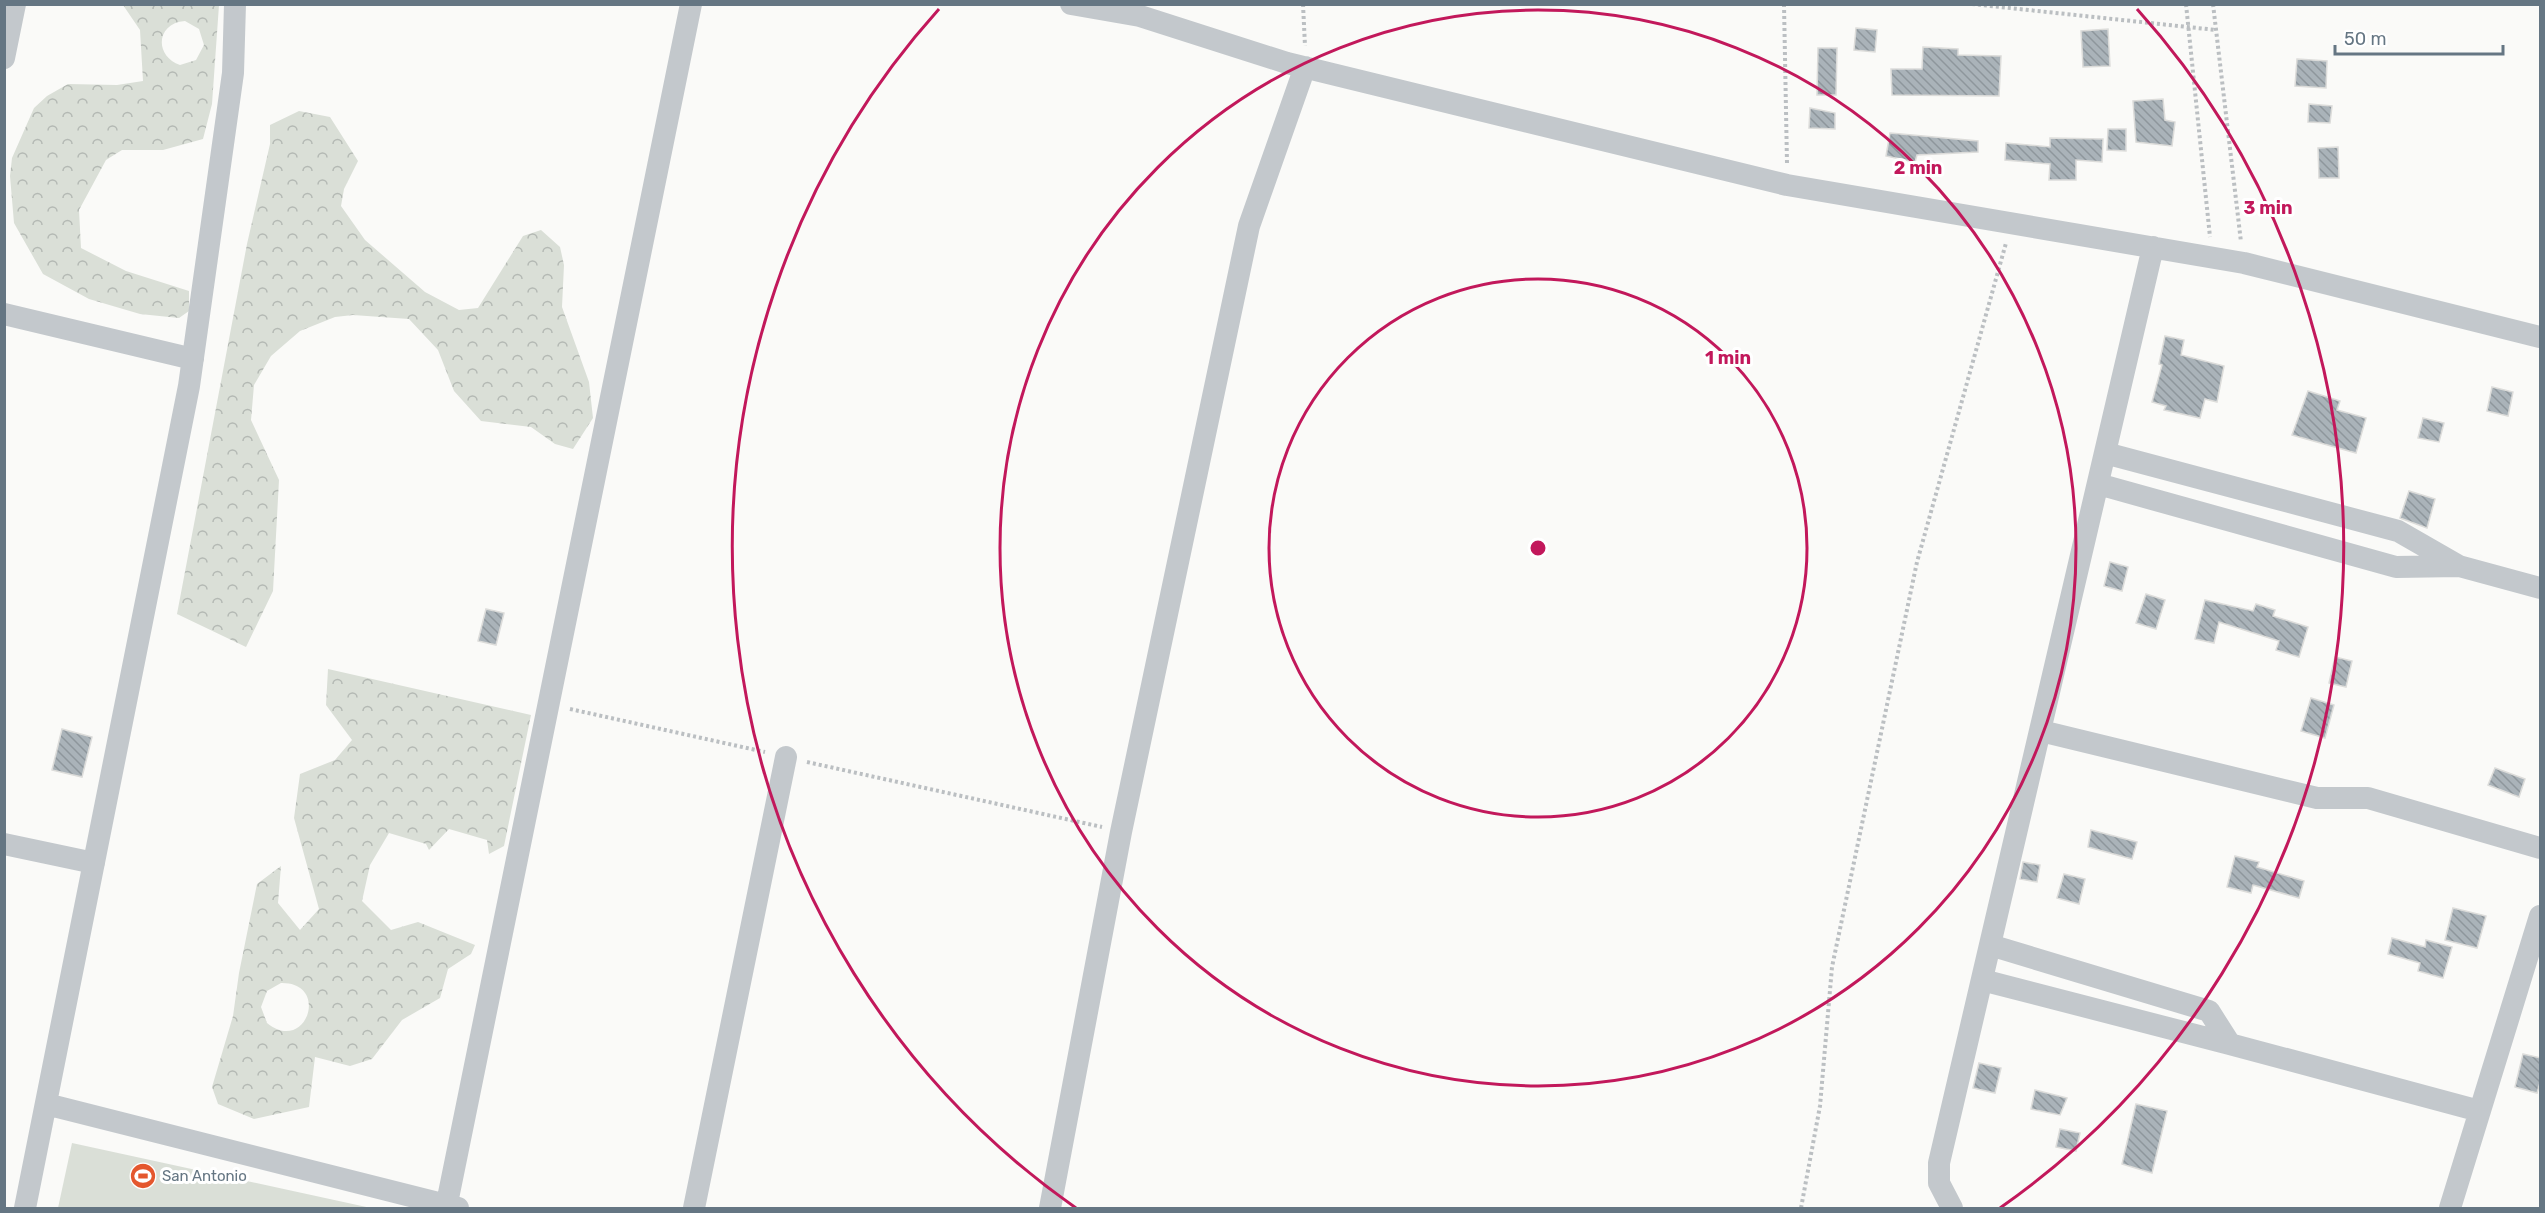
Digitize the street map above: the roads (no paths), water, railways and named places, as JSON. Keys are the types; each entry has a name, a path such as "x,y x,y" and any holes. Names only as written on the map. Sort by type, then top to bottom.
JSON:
{"street":[{"path":"4,58 15,4"},
{"path":"25,1209 193,359 233,73 235,4"},
{"path":"46,1104 450,1208 549,704 691,4"},
{"path":"1071,4 1140,16 1305,67 1787,185 2244,263 2541,337"},
{"path":"1050,1209 1121,831 1249,226 1305,67"},
{"path":"1952,1209 1939,1184 1940,1163 2154,248"},
{"path":"4,314 193,359"},
{"path":"2105,453 2398,531 2459,566 2541,588"},
{"path":"2098,484 2396,567 2459,566"},
{"path":"2041,731 2317,798 2368,798 2541,848"},
{"path":"694,1209 786,757"},
{"path":"4,844 94,863"},
{"path":"2450,1209 2541,916"},
{"path":"1990,945 2209,1011 2230,1044"},
{"path":"1982,980 2480,1111"}],"place":[{"name":"San Antonio","path":"143,1176"}]}
